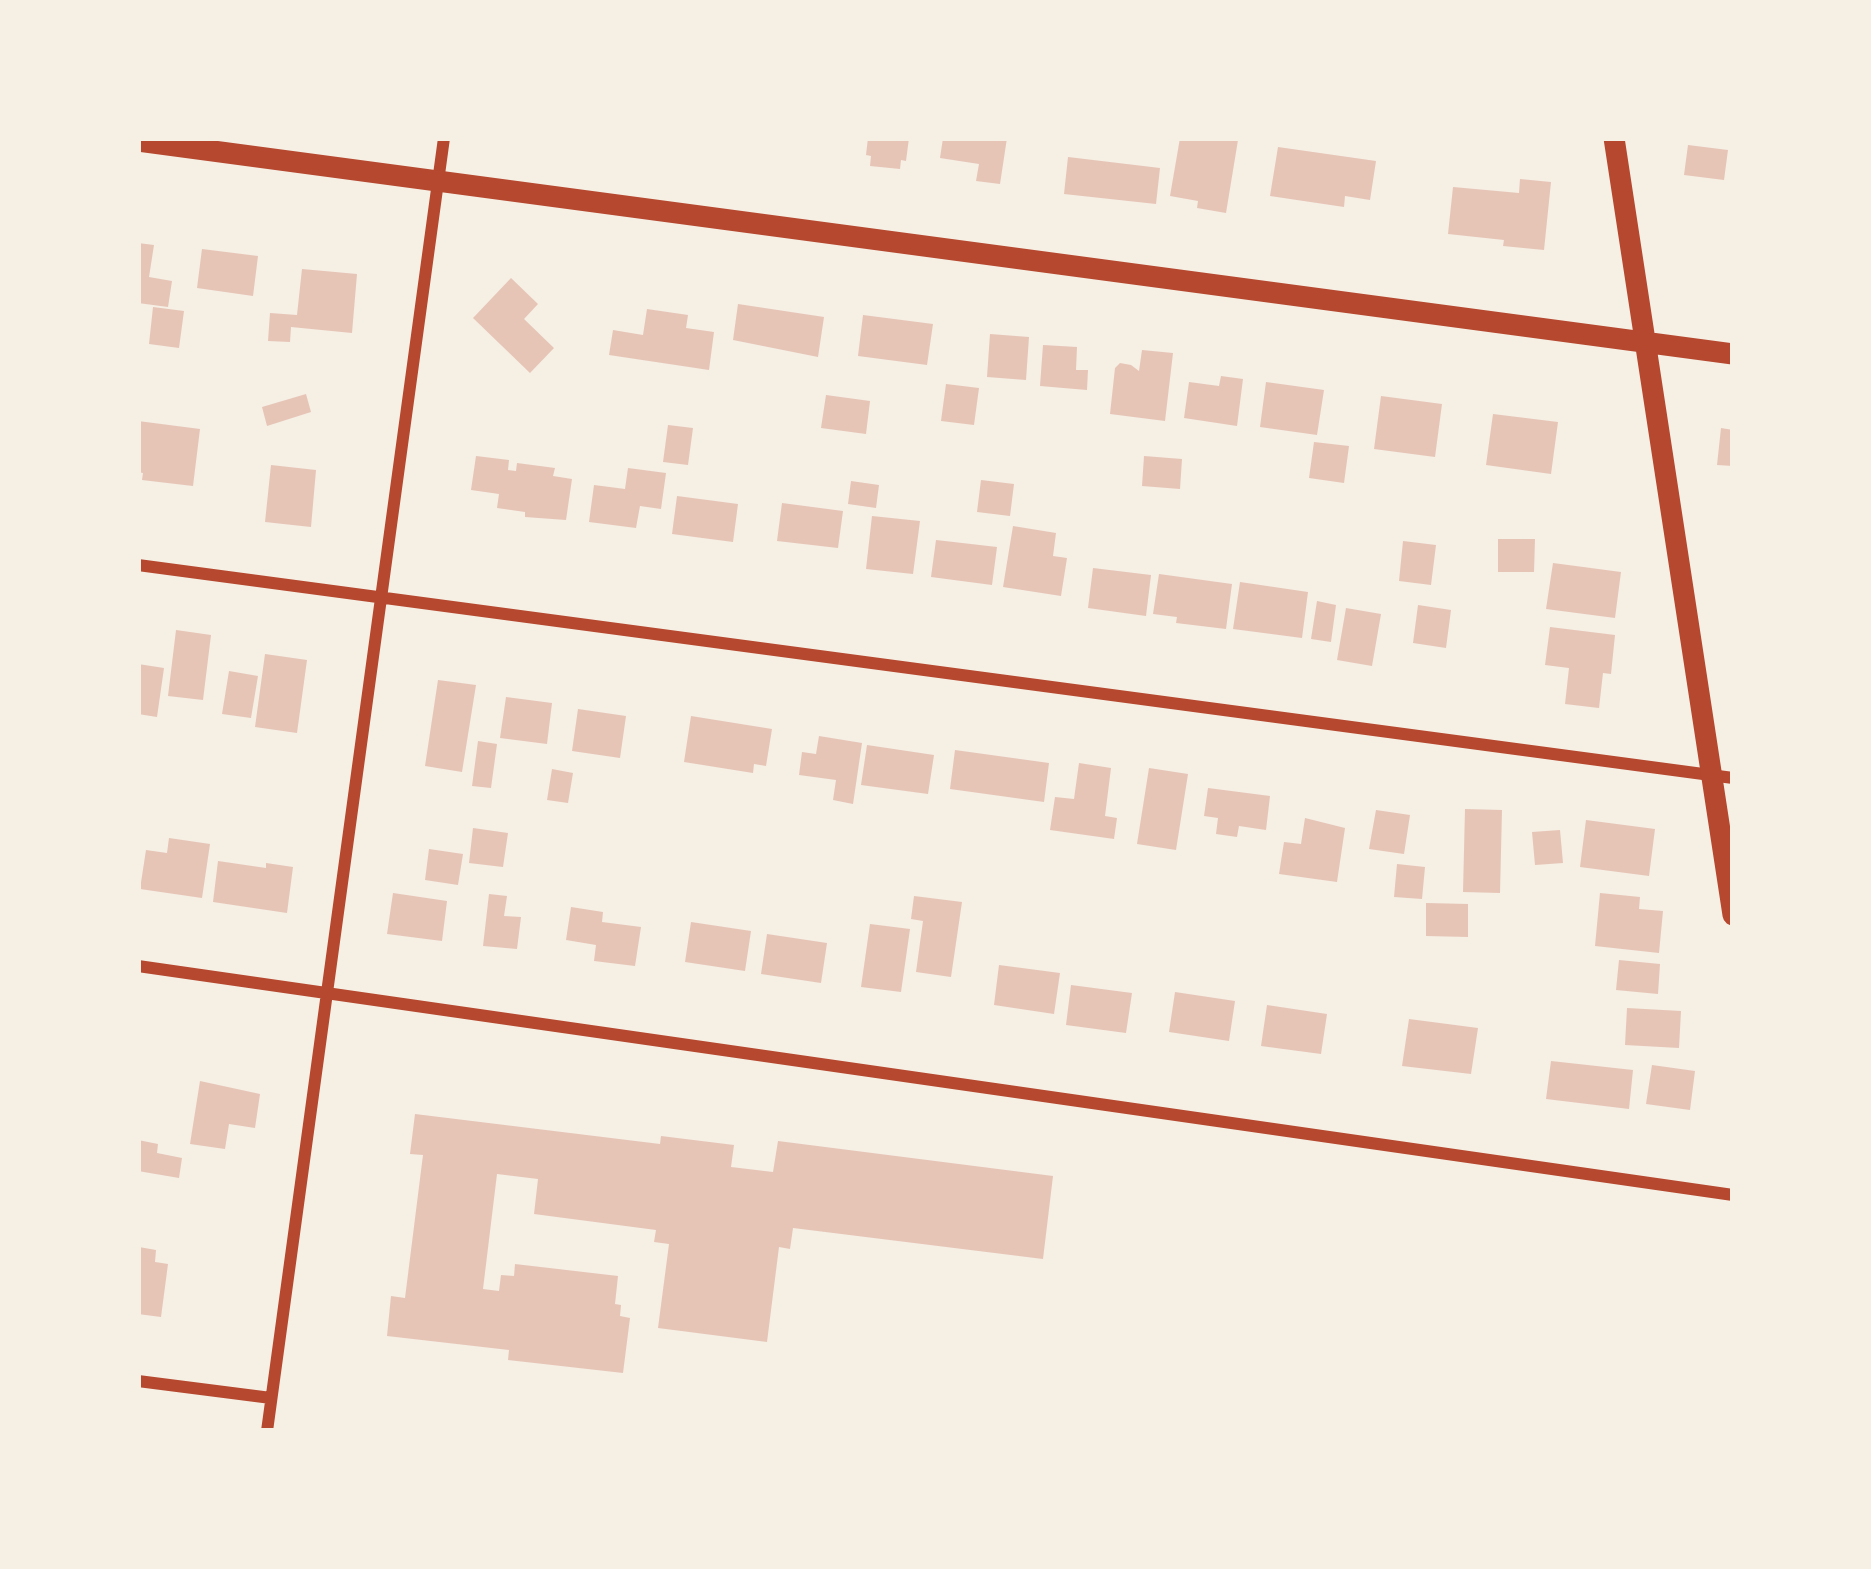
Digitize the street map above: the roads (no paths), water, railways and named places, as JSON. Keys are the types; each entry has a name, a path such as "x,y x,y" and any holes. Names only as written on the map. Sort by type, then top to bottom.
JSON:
{"street":[{"path":"267,1431 444,138"},
{"path":"1614,138 1645,342 1723,777 1733,914"},
{"path":"138,141 1733,355"},
{"path":"138,565 1723,777"},
{"path":"138,966 1733,1195"},
{"path":"138,1381 271,1399"}]}
